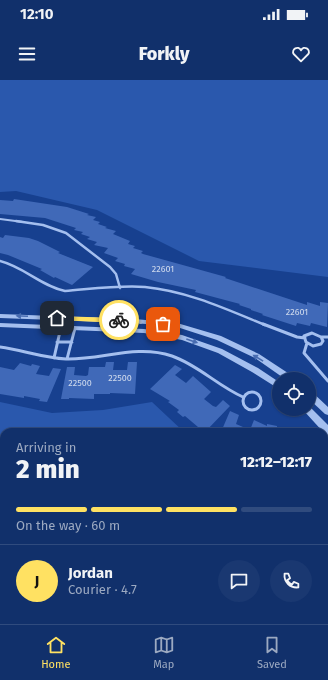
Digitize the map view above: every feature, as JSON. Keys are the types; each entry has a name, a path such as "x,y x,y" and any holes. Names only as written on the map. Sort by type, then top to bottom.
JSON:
{"street":[{"path":"0,316 135,321 178,325 219,338 257,356 281,372"},
{"path":"68,328 71,318"},
{"path":"0,325 144,331 182,338 220,351 255,370 272,381"},
{"path":"316,401 328,412"},
{"path":"314,416 325,428"}],"lane":[{"path":"0,219 43,225 66,233 110,267 119,280 120,288"},
{"path":"0,261 14,265 55,289 65,291 144,287 166,291 198,299 297,337 304,338"},
{"path":"54,358 58,342 68,328"},
{"path":"67,359 72,342 68,328"},
{"path":"304,338 307,334 312,333 321,337 328,336"},
{"path":"307,344 317,346 321,344 323,341 321,337"},
{"path":"304,338 307,344 304,353 328,381"},
{"path":"58,342 72,342"},
{"path":"0,347 13,349 44,358 88,358 130,351 152,352 172,356 243,397"},
{"path":"249,393 258,395 261,398 261,406 258,409 248,409 242,402 243,397 249,393"}],"shaded area":[{"path":"0,80 328,80 328,277 199,261 97,210 16,191 0,192"},
{"path":"0,402 52,413 103,410 152,402 180,428 0,428"}],"building":[{"path":"14,199 67,207 89,214 87,215 96,217 93,220 100,222 98,224 116,231 113,234 130,241 128,244 135,246 133,248 143,251 141,253 143,254 226,277 225,278 307,305 307,302 320,306 320,302 328,303 327,327 311,323 310,326 297,323 296,326 262,315 263,314 239,305 240,304 195,292 196,290 158,282 131,274 135,269 124,266 125,264 115,261 118,258 104,253 108,248 94,245 97,242 87,239 90,237 81,234 83,232 74,230 76,228 45,218 0,214 0,200 13,201"},
{"path":"5,235 29,238 38,241 60,252 58,253 93,267 72,285 55,277 54,278 40,270 42,269 0,253 0,237 3,238"},
{"path":"106,362 114,362 113,370 127,370 128,362 137,362 135,394 94,394 94,399 61,399 67,367 75,367 74,375 86,376 88,375 89,367 105,367"},
{"path":"20,363 31,366 32,364 40,366 36,374 49,376 53,368 61,369 47,402 24,396 24,398 0,394 0,367 14,370"},
{"path":"175,365 182,369 175,375 186,383 193,376 211,392 204,399 213,406 216,407 223,400 230,406 209,428 197,428 198,427 185,416 183,417 177,412 179,410 168,402 170,401 150,389"},
{"path":"230,411 239,415 236,424 245,428 223,428"},
{"path":"254,420 267,426 267,424 277,426 277,428 251,428"}],"way so far":[{"path":"119,320 163,324"}],"route":[{"path":"57,318 119,320"}]}
